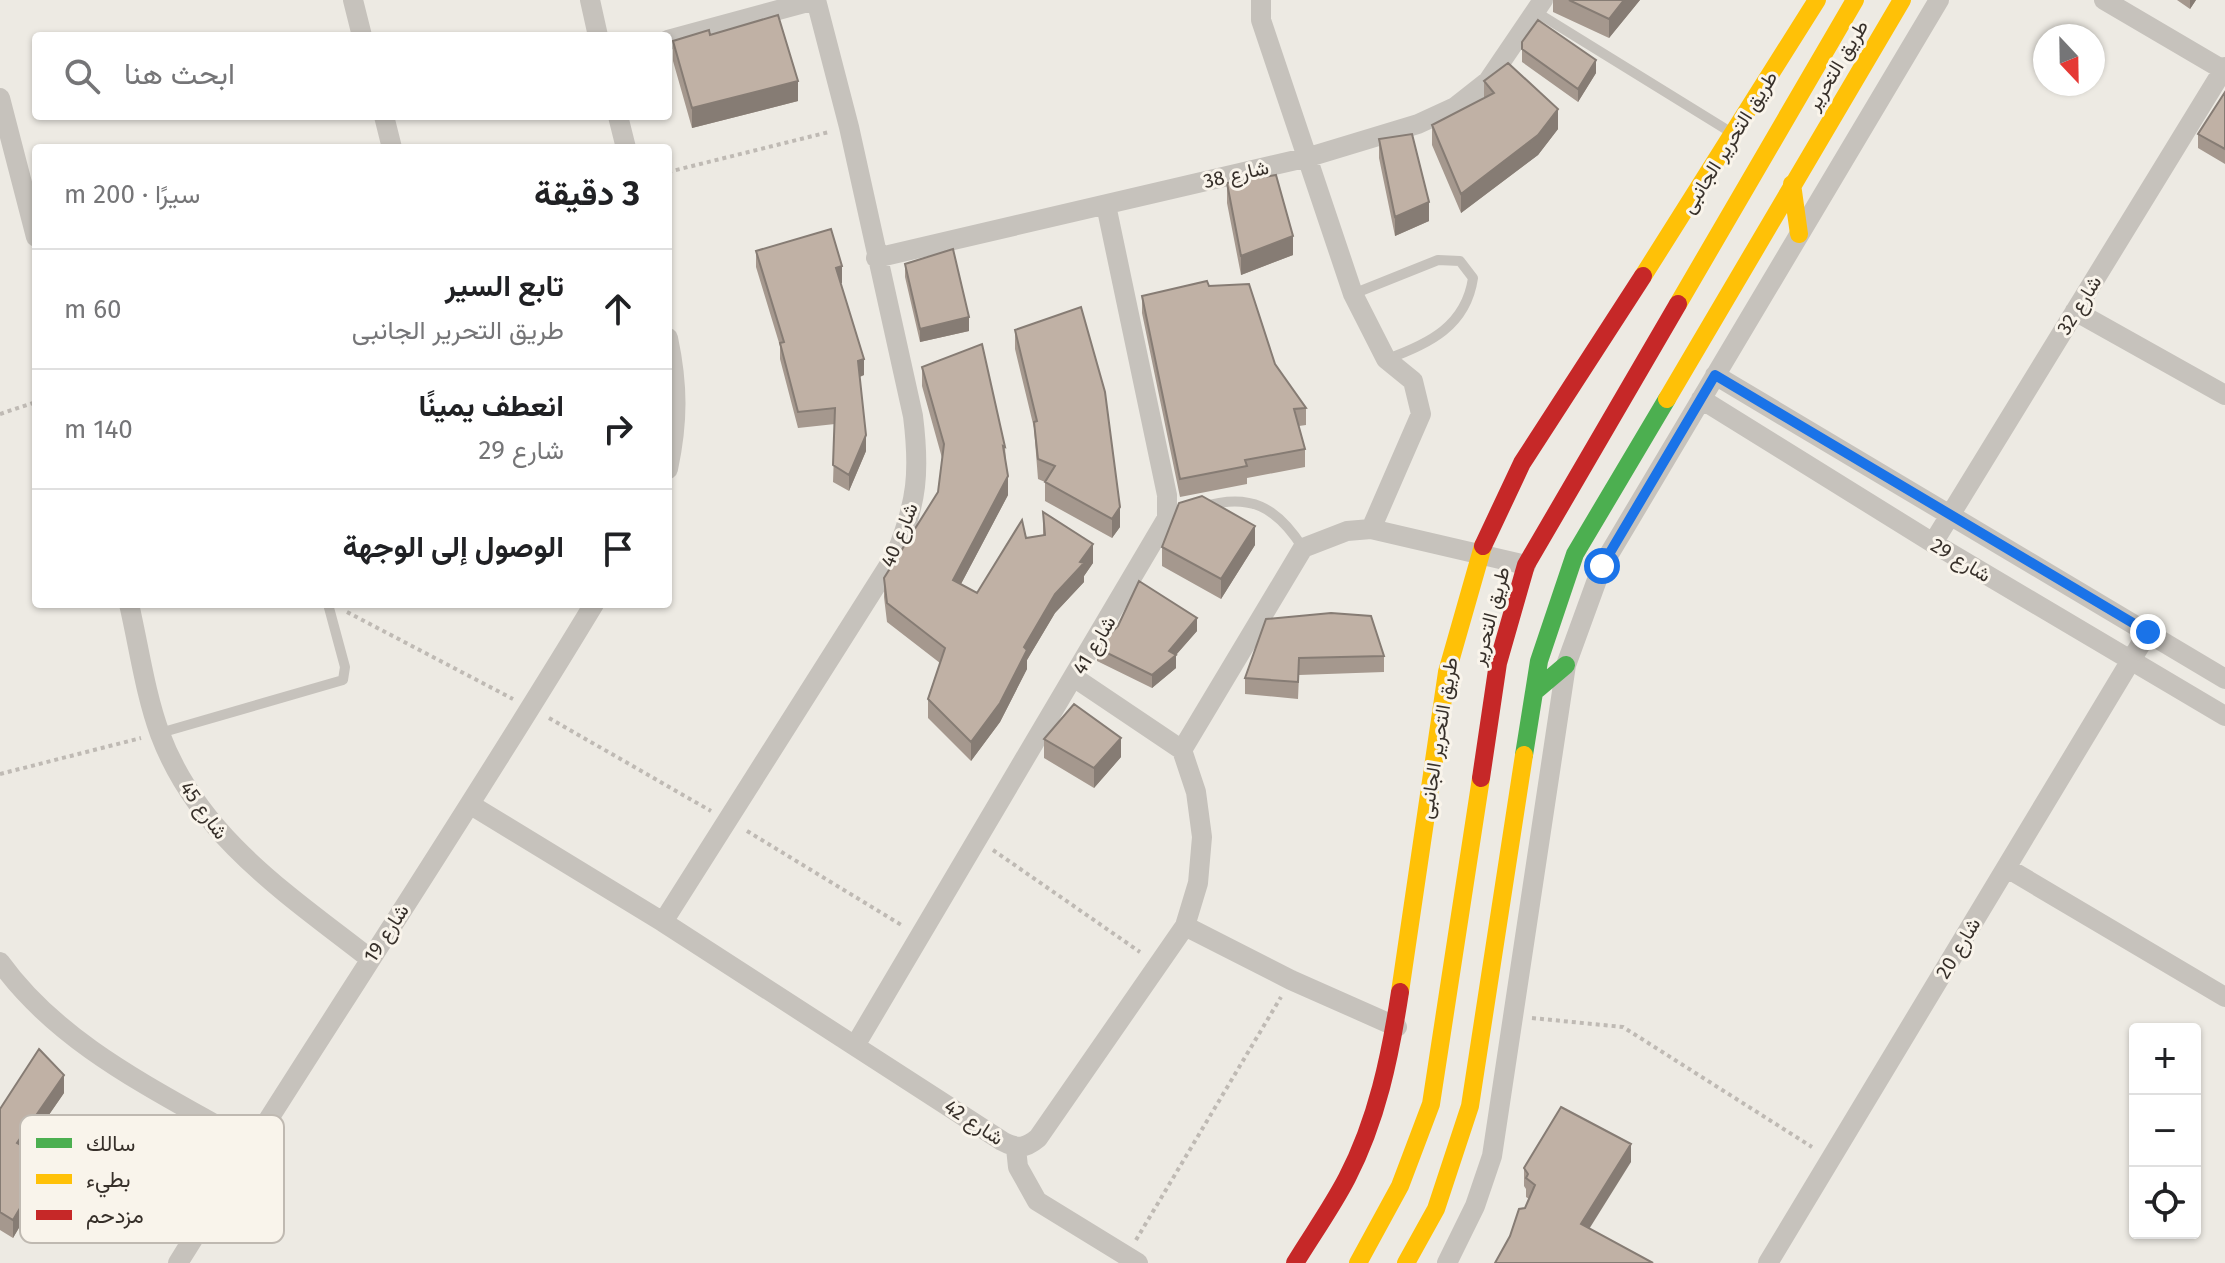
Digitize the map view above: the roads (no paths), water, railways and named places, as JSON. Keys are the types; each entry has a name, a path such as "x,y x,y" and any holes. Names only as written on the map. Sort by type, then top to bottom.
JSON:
{"street":[{"path":"353,0 361,32"},
{"path":"590,0 597,32"},
{"path":"672,39 816,0"},
{"name":"شارع 40","path":"663,922 896,554 913,510 919,463 913,416 849,127 816,0"},
{"path":"1261,0 1261,20 1353,294 1386,359 1413,381 1421,414 1371,529"},
{"name":"طريق التحرير الجانبى","path":"1295,1263 1327,1215 1364,1141 1389,1065 1447,672 1479,554 1522,463 1735,135 1817,0"},
{"name":"طريق التحرير","path":"1358,1263 1397,1198 1422,1136 1431,1104 1498,663 1526,565 1855,0"},
{"path":"1872,0 1883,7 1900,4"},
{"path":"1447,1263 1475,1206 1492,1156 1566,665 1602,566 1939,0"},
{"path":"2104,0 2224,69"},
{"name":"طريق التحرير","path":"1406,1263 1436,1209 1470,1106 1534,692 1553,613 1575,554 1900,4"},
{"name":"شارع 38","path":"876,258 1309,157 1418,124 1455,107 1488,81 1540,6"},
{"path":"1818,60 1826,56 1843,58 1854,71 1853,81"},
{"name":"شارع 32","path":"1933,543 2224,69"},
{"path":"0,98 32,222"},
{"path":"385,120 391,144"},
{"path":"619,120 625,144"},
{"path":"1792,184 1799,234"},
{"name":"شارع 41","path":"856,1044 1173,516 1106,205"},
{"path":"2075,311 2225,395"},
{"path":"672,357 677,381 677,427 672,450"},
{"name":"شارع 29","path":"1715,375 2225,679"},
{"name":"شارع 29","path":"1701,399 1933,543 2225,716"},
{"path":"1075,678 1182,750 1303,548 1347,531 1371,529 1526,565"},
{"name":"شارع 45","path":"130,608 160,733 179,776 204,817 236,852 369,958"},
{"name":"شارع 19","path":"270,1115 471,805 592,608"},
{"name":"شارع 20","path":"1768,1263 2148,632"},
{"path":"1534,692 1566,665"},
{"name":"شارع 42","path":"471,805 663,922 1016,1148 1028,1147 1038,1138 1185,926 1198,883 1202,837 1196,792 1182,750"},
{"path":"2007,868 2225,997"},
{"path":"1185,926 1291,980 1397,1027"},
{"path":"0,962 22,992 77,1042 200,1115"},
{"path":"1016,1148 1018,1167 1037,1201 1132,1260"},
{"name":"شارع 19","path":"178,1263 190,1243"}],"lane":[{"path":"1540,6 1735,135"},
{"path":"1353,294 1438,260 1460,261 1473,278 1470,299 1451,326 1425,345 1386,359"},
{"path":"1192,510 1230,498 1253,503 1274,513 1291,528 1303,548"},
{"path":"160,733 343,680 345,667 329,608"}]}
